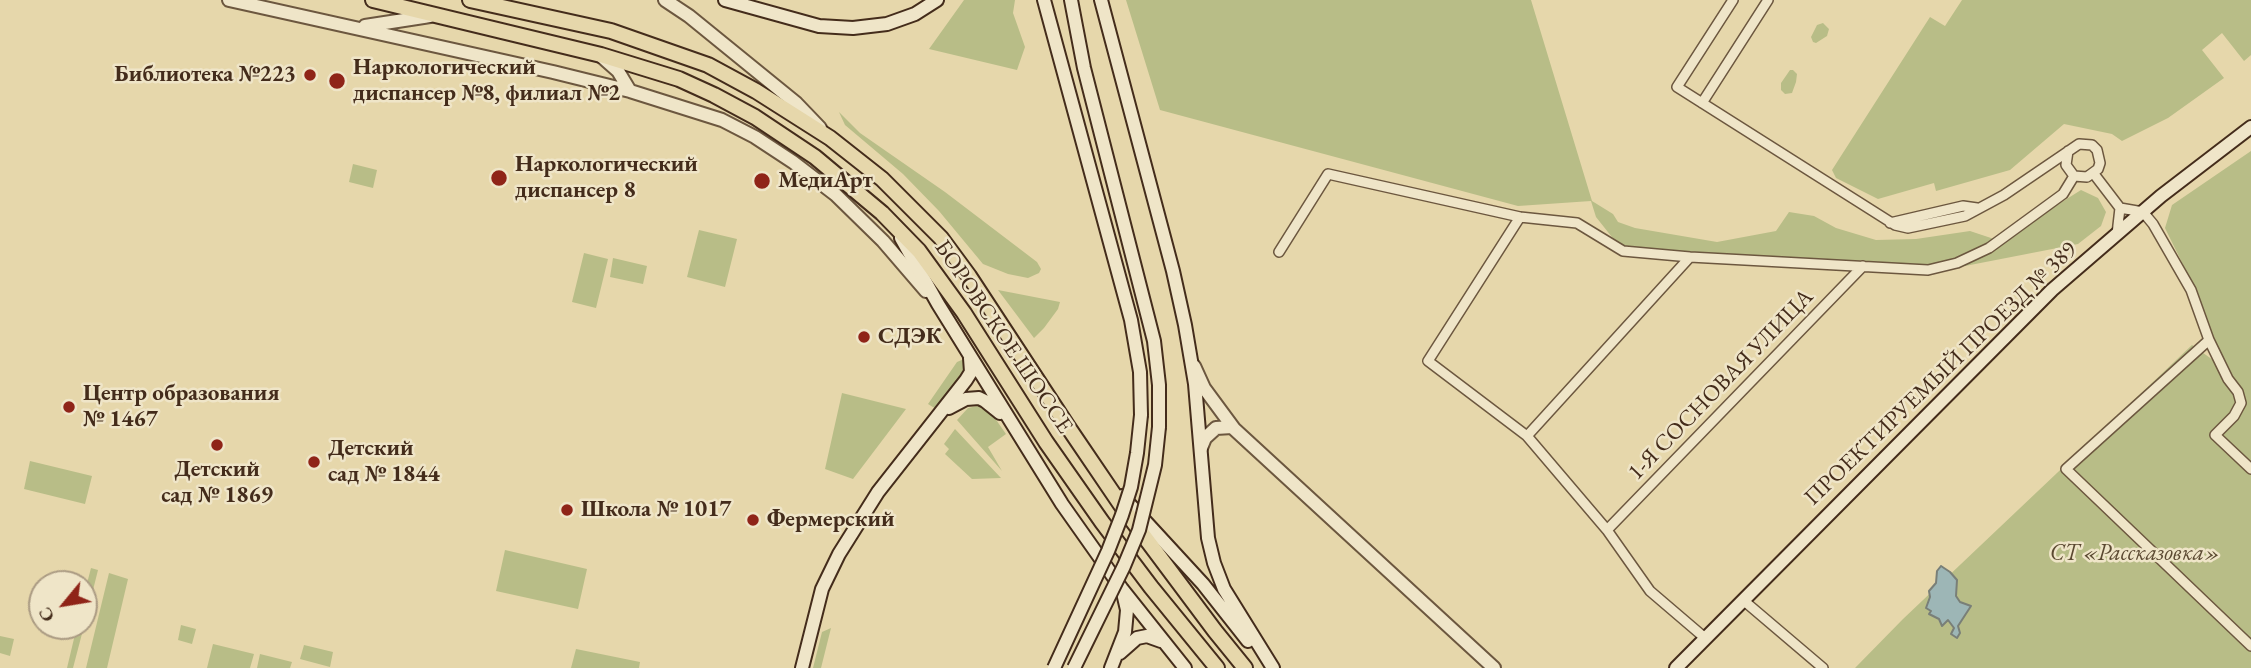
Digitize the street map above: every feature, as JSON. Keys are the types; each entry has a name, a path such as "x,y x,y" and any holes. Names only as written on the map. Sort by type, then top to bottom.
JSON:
{"main road":[{"path":"229,0 631,91 722,120 755,137 836,195 875,232 938,304"},
{"path":"258,0 270,9"},
{"name":"БОРОВСКОЕ ШОССЕ","path":"373,0 601,55 679,79 744,111 815,157 882,213 919,251 948,290 1095,513 1150,587 1217,668"},
{"name":"БОРОВСКОЕ ШОССЕ","path":"470,0 611,32 702,63 756,90 830,138 899,194 941,238 1150,545 1245,668"},
{"path":"665,0 689,16 796,103 830,138"},
{"path":"725,0 819,26 853,28 887,24 915,14 937,0"},
{"path":"1044,0 1131,320 1140,372 1141,415 1131,487 1122,515 1054,668"},
{"path":"1070,0 1084,68 1154,341 1159,385 1155,465 1139,530 1074,668"},
{"path":"1101,0 1173,271 1190,354 1209,538 1214,563 1224,589 1271,668"},
{"path":"351,27 375,26 437,15"},
{"path":"601,55 618,71 631,91"},
{"name":"ПРОЕКТИРУЕМЫЙ ПРОЕЗД № 389","path":"1676,668 2052,290 2143,212 2251,127"},
{"path":"882,213 914,258 938,304 1077,527 1185,668"},
{"path":"802,668 822,589 839,554 878,492 971,372 972,366 965,345"},
{"path":"1190,354 1204,388 1234,429 1494,668"},
{"path":"940,414 960,401 979,398 1012,425"},
{"path":"1201,448 1205,438 1216,428 1223,426 1234,429"},
{"path":"1068,427 1132,507 1203,584 1271,668"},
{"path":"1114,662 1125,632 1127,610 1122,589"},
{"path":"1114,662 1128,645 1138,638 1154,637 1164,643"}],"street":[{"path":"1733,0 1677,87 1890,223 1908,228 1965,216 1996,200 2068,151 2079,144 2092,145 2100,156 2100,163 2094,174 2087,177 2074,176 2066,165 2068,151"},
{"path":"1702,103 1768,0"},
{"path":"1279,252 1328,174 1520,217 1577,223 1623,251 1928,270 1957,264 1989,248 2063,194 2074,176"},
{"path":"2094,174 2120,208 2143,212 2153,224 2191,290 2209,340 2228,379 2238,392 2241,403 2234,416 2215,435 2251,470"},
{"path":"2117,234 2120,208"},
{"path":"1520,217 1428,360 1527,436 1607,530 1650,591 1705,638"},
{"path":"1527,436 1690,257"},
{"name":"1-Я СОСНОВАЯ УЛИЦА","path":"1607,530 1863,266"},
{"path":"2209,340 2066,469 2251,646"},
{"path":"1743,600 1823,668"}],"green space":[{"path":"964,0 1015,0 1013,13 1025,47 1017,70 929,49"},
{"path":"1126,0 1531,0 1592,201 1613,214 1618,222 1635,228 1717,242 1776,231 1789,212 1814,216 1836,228 1876,240 1916,239 1970,231 2000,241 2081,190 2098,198 2106,212 2101,226 2078,244 1965,266 1702,258 1623,251 1596,217 1591,201 1518,206 1160,110"},
{"path":"1962,0 2251,0 2251,55 2244,61 2222,33 2202,50 2224,78 2168,118 2122,141 2112,134 2064,124 2010,170 1936,191 1934,183 1878,199 1836,178 1832,170 1930,17 1945,26"},
{"path":"1823,23 1829,29 1827,36 1816,43 1813,42 1811,37 1817,25"},
{"path":"1790,70 1797,74 1796,82 1792,93 1785,94 1781,90 1781,83"},
{"path":"839,112 860,133 945,192 1037,262 1041,269 1039,273 1028,278 1008,274 983,264 939,211 903,174 845,125"},
{"name":"СТ «Рассказовка»","path":"2251,151 2251,668 1855,668 1903,619 2192,345 2227,370 2218,355 2195,289 2165,228 2172,205"},
{"path":"353,164 377,170 373,188 349,182"},
{"path":"699,230 737,239 725,287 687,277"},
{"path":"584,253 608,259 596,308 572,302"},
{"path":"613,258 647,266 643,284 610,277"},
{"path":"998,290 1060,302 1058,309 1034,338"},
{"path":"964,359 965,371 936,409 928,404 957,362"},
{"path":"842,393 906,409 853,479 825,469"},
{"path":"977,406 992,414 1006,434 988,447 1002,471 957,420 968,408"},
{"path":"955,429 1001,478 972,479 945,454 949,449 944,444"},
{"path":"30,461 92,476 85,504 24,489"},
{"path":"505,550 587,569 578,609 496,591"},
{"path":"109,573 128,579 107,668 86,668 93,640 98,640 98,618"},
{"path":"181,625 196,629 192,644 178,640"},
{"path":"831,628 821,668 813,668 822,632"},
{"path":"0,636 14,639 10,656 0,653"},
{"path":"74,640 80,640 73,668 67,668"},
{"path":"213,644 254,654 250,668 207,668"},
{"path":"304,645 333,652 330,667 300,659"},
{"path":"576,649 640,662 639,668 571,668"},
{"path":"260,654 292,662 290,668 257,668"}],"water":[{"path":"1941,566 1957,580 1956,596 1960,602 1971,606 1958,626 1960,633 1957,638 1951,634 1954,628 1948,620 1942,626 1939,619 1929,614 1931,611 1926,608 1929,591 1936,583 1937,571"}],"place":[{"name":"Библиотека №223","path":"310,75"},
{"name":"Наркологический диспансер №8, филиал №2","path":"337,81"},
{"name":"Наркологический диспансер 8","path":"499,178"},
{"name":"МедиАрт","path":"762,181"},
{"name":"СДЭК","path":"864,337"},
{"name":"Центр образования № 1467","path":"69,407"},
{"name":"Детский сад № 1869","path":"217,445"},
{"name":"Детский сад № 1844","path":"314,462"},
{"name":"Школа № 1017","path":"567,510"},
{"name":"Фермерский","path":"753,520"}]}
